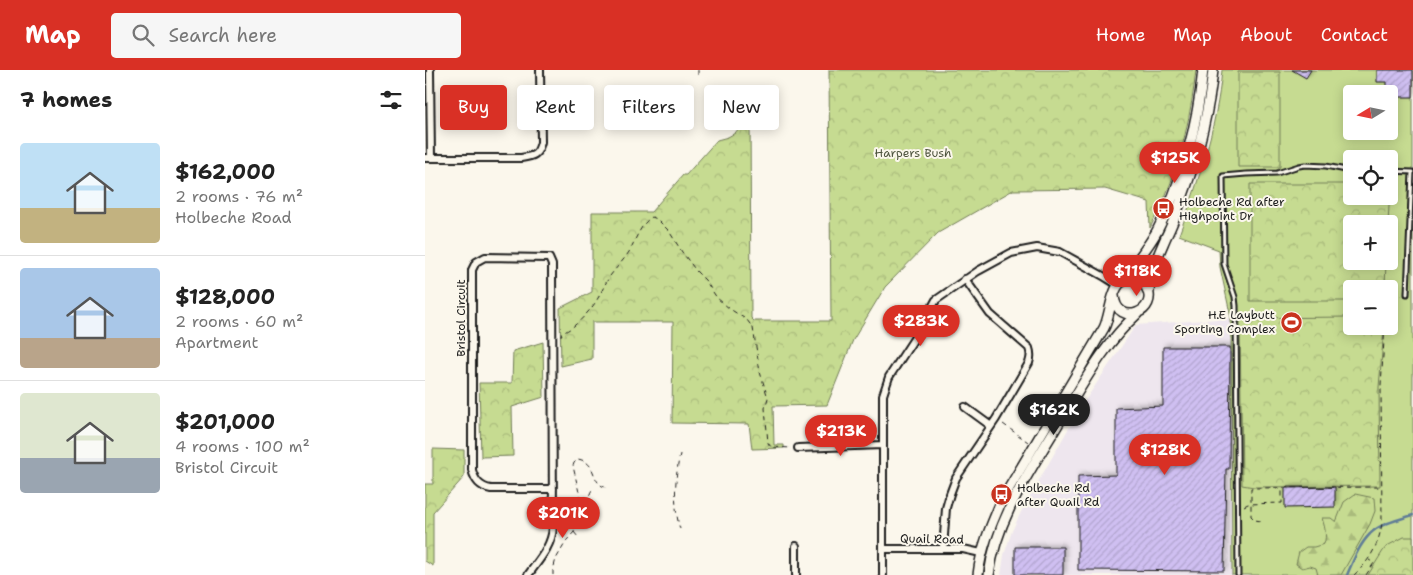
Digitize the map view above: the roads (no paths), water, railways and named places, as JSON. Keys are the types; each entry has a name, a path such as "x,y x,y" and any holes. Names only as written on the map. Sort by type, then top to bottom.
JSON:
{"street":[{"path":"430,70 428,158 521,158 536,154 541,142 540,70"},
{"path":"979,575 981,553 1002,500 1104,328 1109,317 1115,290 1156,232 1171,201 1190,141 1203,70"},
{"path":"989,575 992,554 999,531 1024,482 1106,348 1125,325 1146,306 1153,266 1187,186 1205,116 1213,70"},
{"path":"883,575 883,395 889,377 919,331 936,300 965,279 1011,253 1037,248 1060,252 1120,284 1131,279 1141,282 1145,285 1149,295"},
{"name":"Bristol Circuit","path":"529,575 552,537 553,489 552,265 549,258 485,257 476,262 472,270 473,476 482,486 491,489 553,489"},
{"path":"943,549 944,518 952,486 996,419 1029,363 1031,353 1025,344 990,314 965,279"},
{"path":"1114,296 1114,302 1121,311 1126,314 1137,313"},
{"path":"965,407 991,426"},
{"path":"798,448 883,445"},
{"path":"796,546 796,575"},
{"name":"Quail Road","path":"883,549 943,549 981,553"}],"lane":[{"path":"1238,575 1236,306 1235,297 1224,264 1223,176 1277,173 1305,165 1326,166 1343,170"},
{"path":"1398,171 1413,172 1407,294"}],"waterway":[{"path":"1347,575 1359,548 1374,530 1413,515"}],"place":[{"name":"Holbeche Rd after Highpoint Dr","path":"1163,209"},
{"name":"H.E Laybutt Sporting Complex","path":"1291,322"},
{"name":"Holbeche Rd after Quail Rd","path":"1001,495"}],"park label":[{"name":"Harpers Bush","path":"913,153"}]}
